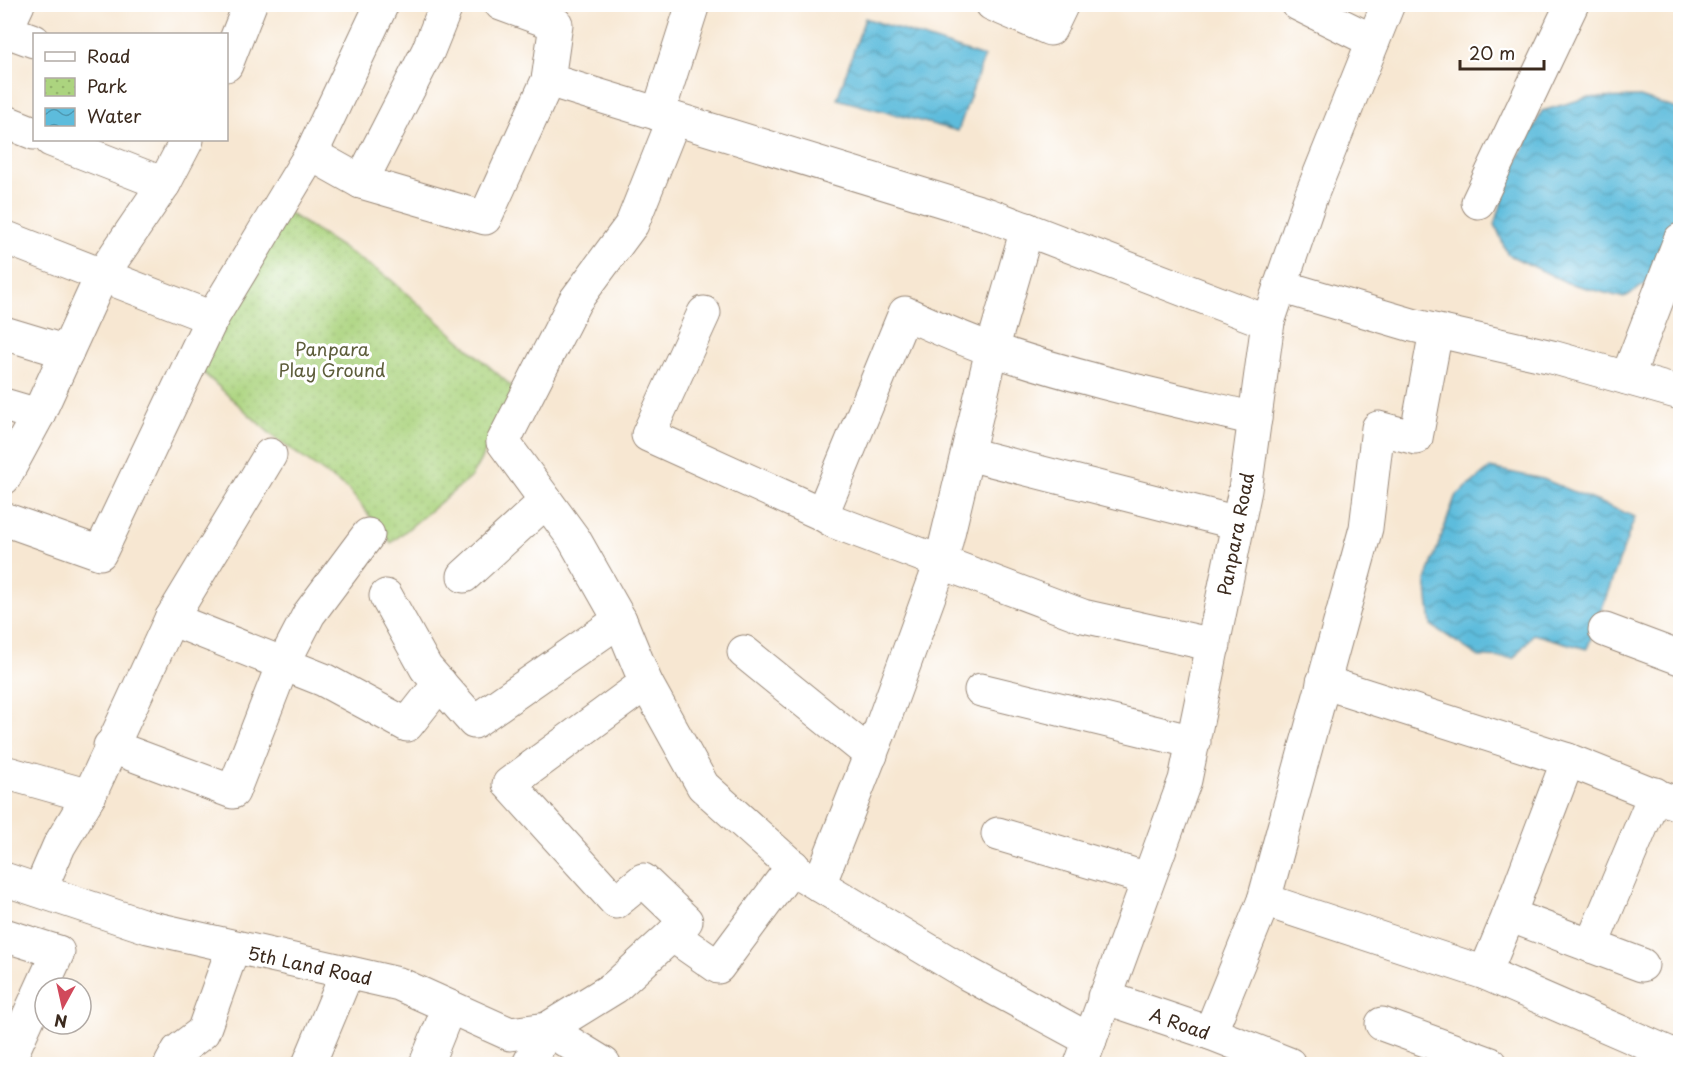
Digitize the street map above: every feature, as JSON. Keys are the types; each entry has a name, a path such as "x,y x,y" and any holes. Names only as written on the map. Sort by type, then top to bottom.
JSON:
{"street":[{"path":"228,60 250,4"},
{"path":"4,519 100,553 212,318 311,153 382,4"},
{"path":"361,182 428,51 447,4"},
{"path":"311,153 361,182 485,218 548,80 556,24 501,4"},
{"path":"693,4 666,116 632,224 575,301 503,442 574,539 620,620 646,683 703,786 792,866 819,885 968,974 1085,1052"},
{"path":"992,4 1050,29 1062,4"},
{"path":"1298,4 1373,41"},
{"name":"Panpara Road","path":"1085,1052 1185,780 1238,523 1268,322 1311,196 1388,4"},
{"path":"1478,202 1572,4"},
{"path":"548,80 989,215 1268,322"},
{"path":"4,121 33,133"},
{"path":"54,141 164,184"},
{"path":"4,478 38,416 102,275 164,184 186,141"},
{"path":"819,885 871,755 941,563 969,454 992,350 1027,229"},
{"path":"4,237 212,318"},
{"path":"1626,378 1680,240"},
{"path":"1280,286 1436,331 1552,357 1680,393"},
{"path":"704,312 648,435 822,513 835,522 1083,616 1214,645"},
{"path":"822,513 905,313 992,350 1093,380 1255,419"},
{"path":"1210,1033 1264,900 1366,528 1378,428 1416,438 1436,331"},
{"path":"4,333 67,352"},
{"path":"4,405 38,416"},
{"path":"969,454 1238,523"},
{"path":"40,890 59,846 89,796 110,746 171,619 270,455"},
{"path":"464,576 546,501"},
{"path":"110,746 233,792 283,664 309,614 368,536"},
{"path":"386,596 426,668 474,722 620,620"},
{"path":"171,619 324,680 407,725 440,683"},
{"path":"1605,630 1680,658"},
{"path":"744,652 871,755"},
{"path":"1323,682 1568,760 1673,798 1591,946"},
{"path":"529,1065 547,1029 615,987 686,921 643,880 616,902 509,784 646,683"},
{"path":"981,690 1194,742"},
{"path":"1485,973 1568,760"},
{"path":"4,772 89,796"},
{"path":"998,834 1148,879"},
{"path":"672,935 718,967 792,866"},
{"name":"5th Land Road","path":"4,879 148,927 399,984 510,1034 547,1029"},
{"path":"1264,900 1485,973 1680,1058"},
{"path":"1509,915 1642,964"},
{"path":"4,935 57,952 7,1065"},
{"path":"171,1065 178,1051 203,1032 233,948"},
{"path":"309,1065 347,973"},
{"name":"A Road","path":"1104,997 1210,1033 1242,1055 1289,1065"},
{"path":"426,1065 449,1007"},
{"path":"1382,1024 1491,1065"},
{"path":"547,1029 604,1065"}],"green space":[{"name":"Panpara Play Ground","path":"287,212 389,278 518,392 471,477 391,543 349,490 276,439 196,366"}],"water":[{"path":"865,18 984,57 958,131 837,99"},
{"path":"1640,97 1680,110 1680,214 1653,279 1624,298 1568,283 1507,254 1495,224 1511,174 1542,111 1586,98"},
{"path":"1490,468 1543,479 1635,517 1587,649 1533,634 1514,658 1479,657 1431,625 1426,580 1455,497"}]}
